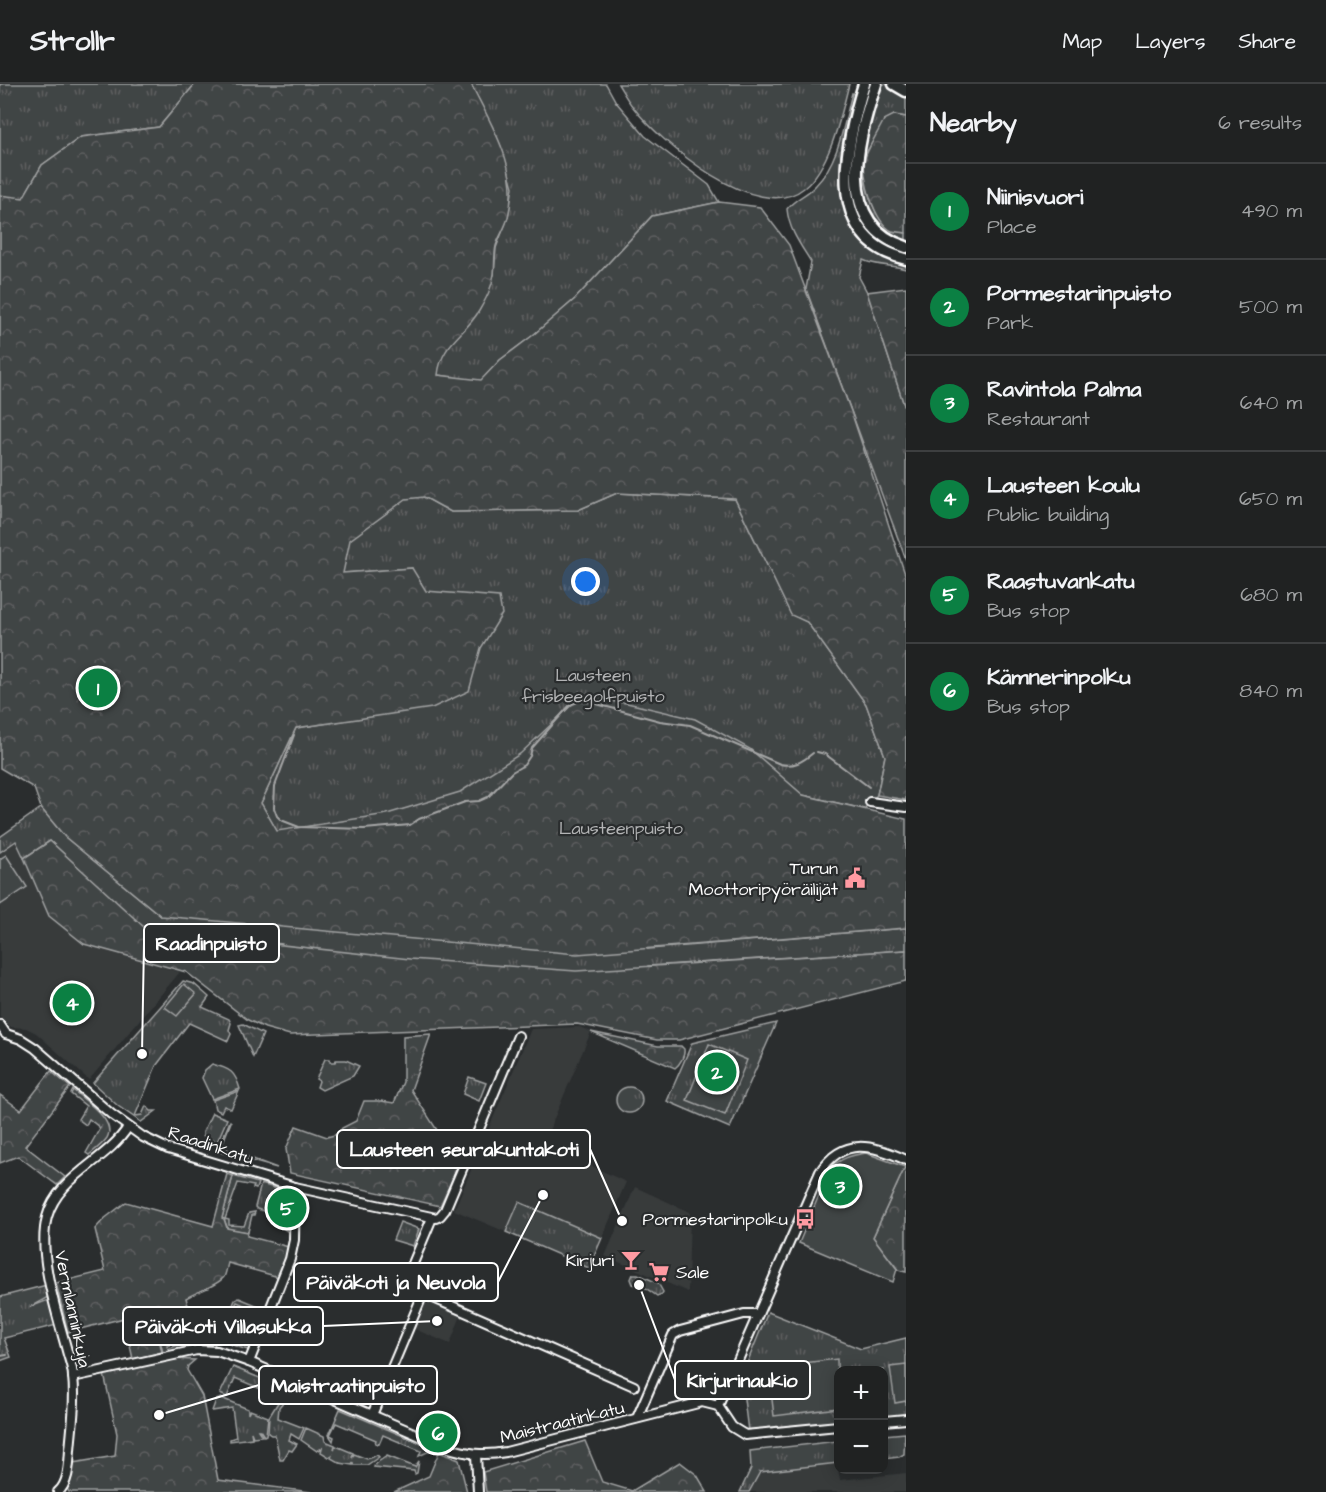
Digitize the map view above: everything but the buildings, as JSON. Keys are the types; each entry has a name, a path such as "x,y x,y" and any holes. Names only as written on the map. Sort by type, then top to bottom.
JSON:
{"highway":[{"path":"864,84 865,98 856,182 859,197 866,215 878,231 888,239 906,247"},
{"path":"876,84 865,98 847,152 848,201 854,218 869,239 889,253 906,259"},
{"path":"894,84 906,92"}],"street":[{"path":"870,802 906,807"},
{"path":"0,1025 3,1036"},
{"name":"Raadinkatu","path":"3,1036 15,1036 35,1048 128,1127 168,1149 295,1187 435,1218"},
{"path":"518,1036 445,1210 435,1218 404,1285 634,1386"},
{"name":"Vermlanninkuja","path":"61,1491 69,1464 74,1377 45,1253 46,1219 51,1204 60,1191 128,1127"},
{"path":"834,1426 745,1436 732,1427 718,1406 826,1162 845,1150 864,1146 888,1152 906,1160"},
{"path":"249,1362 290,1259 294,1240 295,1187"},
{"path":"372,1415 423,1294"},
{"path":"637,1418 673,1335 680,1331 744,1314 758,1314"},
{"name":"Maistraatinkatu","path":"74,1377 197,1350 217,1351 249,1362 446,1447 476,1455 506,1452 702,1402 718,1406"},
{"path":"888,1421 906,1419"},
{"path":"476,1455 478,1492"}],"shaded area":[{"path":"16,841 49,916 84,944 180,972 89,1080 36,1033 26,1028 11,1027 0,1016 0,852"},
{"path":"580,1027 591,1032 542,1147 550,1147 626,1182 602,1238 519,1202 506,1232 454,1210 531,1029"},
{"path":"635,1187 690,1212 688,1292 605,1256"},
{"path":"425,1298 462,1313 450,1344 412,1328"},
{"path":"834,1464 834,1474 839,1474 840,1480 906,1473 906,1492 749,1492 760,1472"}],"green space":[{"name":"Lausteen frisbeegolfpuisto","path":"0,84 195,84 159,127 81,137 42,165 27,191 440,343 424,497 451,512 578,510 617,493 735,499 791,614 807,622 866,704 885,756 877,795 864,809 803,795 648,949 906,928 906,950 648,966 648,996 283,975 282,944 144,928 50,841 24,858 16,841 0,852 0,837 41,808 65,837 161,916 277,831 261,803 296,728 412,710 412,568 342,573 346,558 0,370"},
{"name":"Lausteenpuisto","path":"195,84 471,84 502,148 511,182 511,199 507,221 496,246 492,284 473,320 448,348 440,364 438,375 481,380 500,360 575,299 652,216 719,202 760,207 789,245 852,414 906,577 906,800 877,795 885,756 866,704 807,622 791,615 735,499 617,493 578,510 451,512 424,497 406,499 350,540 343,573 412,568 426,591 499,597 502,614 481,648 469,691 432,708 296,728 261,803 277,831 387,814 460,792 520,754 579,698 627,703 695,719 750,749 803,795 906,819 906,928 577,954 161,916 65,837 41,808 34,788 0,768 0,195 23,198 42,165 81,137 159,127"},
{"path":"471,84 606,84 616,102 645,136 709,185 719,202 652,216 575,299 500,360 481,381 437,375 441,356 494,275 496,248 508,217 513,187 500,144"},
{"path":"618,84 849,84 833,140 821,167 804,188 785,197 762,196 737,188 711,175 687,158 646,122"},
{"path":"880,84 886,84 906,96 906,117 894,115 874,141 865,158 865,176 870,198 879,218 892,231 906,233 906,243 889,235 874,221 865,204 861,185 864,143"},
{"path":"852,93 856,95 845,143 842,175 846,207 852,223 868,244 882,254 906,263 906,269 863,260 859,277 867,292 906,411 906,560 806,289 811,262 793,230 787,209 824,176 840,142"},
{"path":"894,115 906,117 906,233 892,231 880,218 870,198 865,176 865,158 869,149 884,120"},
{"path":"906,287 906,411 867,292"},
{"path":"50,841 144,927 182,934 410,959 576,971 906,950 906,981 679,1040 657,1040 577,1024 290,1035 265,1028 248,1020 186,972 84,944 49,916 24,858"},
{"path":"6,855 27,887 0,905 0,859"},
{"path":"183,981 194,984 209,997 202,1007 229,1019 231,1034 228,1041 189,1023 156,1066 135,1116 142,1115 146,1106 151,1111 156,1111 141,1122 118,1106 93,1083"},
{"path":"184,984 196,994 177,1016 165,1007"},
{"path":"776,1023 730,1128 667,1101 692,1043"},
{"path":"243,1024 263,1034 253,1057 239,1025"},
{"path":"591,1032 658,1046 681,1046 684,1054 675,1068"},
{"path":"431,1034 411,1090 459,1164 440,1206 290,1173 286,1149 296,1126 327,1137 338,1134 342,1128 356,1121 364,1101 394,1103 403,1082 403,1036"},
{"path":"709,1044 747,1060 725,1115 687,1100"},
{"path":"325,1059 330,1059 330,1062 346,1060 359,1066 353,1076 322,1090 317,1087 319,1081 316,1079"},
{"path":"212,1064 231,1072 240,1089 212,1099 202,1078 205,1070"},
{"path":"51,1071 70,1087 25,1146 65,1177 57,1185 18,1156 0,1163 0,1095 21,1110"},
{"path":"469,1077 486,1083 479,1101 463,1094"},
{"path":"629,1087 638,1091 642,1100 638,1109 629,1113 620,1109 616,1100 620,1091"},
{"path":"73,1090 98,1111 104,1118 109,1131 107,1138 89,1155 86,1153 100,1128 89,1119 86,1125 78,1119 86,1106 71,1094"},
{"path":"239,1091 231,1109 224,1106 221,1112 215,1109 213,1100"},
{"path":"212,1113 227,1119 217,1142 208,1139 209,1134 207,1138 203,1136"},
{"path":"230,1121 221,1147 277,1168 219,1152 218,1149"},
{"path":"866,1153 905,1167 873,1237 897,1269 893,1282 799,1243 830,1169 846,1158"},
{"path":"905,1167 906,1272 898,1270 873,1237"},
{"path":"227,1174 233,1176 222,1218 227,1228 248,1232 247,1236 289,1247 279,1277 228,1263 225,1276 221,1280 186,1298 191,1316 182,1322 166,1325 157,1330 162,1352 133,1359 124,1318 68,1332 56,1283 105,1271 95,1229 104,1219 126,1202 213,1226"},
{"path":"233,1176 258,1183 256,1189 253,1188 254,1186 238,1183 225,1219 229,1220 229,1225 244,1226 249,1213 255,1212 252,1215 248,1232 228,1229 222,1218"},
{"path":"261,1184 285,1193 287,1231 284,1229 285,1215 275,1212 279,1209 275,1208 274,1214 255,1207"},
{"path":"519,1202 602,1238 589,1268 506,1232"},
{"path":"400,1222 419,1229 413,1246 393,1240"},
{"path":"633,1274 658,1283 662,1294 657,1296 644,1287 633,1284 631,1279"},
{"path":"47,1285 50,1296 30,1307 51,1299 57,1325 4,1338 11,1357 0,1361 0,1297"},
{"path":"239,1298 266,1309 248,1350 229,1344 230,1340 248,1347 252,1336 238,1330 238,1327 241,1324 253,1329 260,1312 237,1302 231,1314 232,1318 230,1317 229,1314 235,1300"},
{"path":"768,1312 861,1349 906,1338 906,1415 888,1417 888,1366 834,1366 834,1422 748,1431 742,1383 743,1373"},
{"path":"160,1329 166,1343 169,1342 168,1349 205,1334 203,1340 217,1341 213,1342 215,1345 213,1346 191,1346 163,1353 158,1332"},
{"path":"174,1359 195,1360 187,1370 202,1396 218,1480 311,1492 69,1492 67,1488 73,1463 115,1456 117,1434 104,1374"},
{"path":"837,1359 837,1366 834,1366 834,1408 774,1416 768,1367"},
{"path":"906,1365 906,1401 895,1403 890,1367"},
{"path":"233,1367 284,1388 277,1399 272,1398 273,1394 235,1378 227,1397 220,1394"},
{"path":"282,1396 284,1401 279,1407 278,1418 304,1428 299,1439 291,1434 289,1440 297,1444 292,1451 289,1450 283,1460 280,1460 275,1435 268,1433 269,1417"},
{"path":"221,1398 248,1409 248,1414 250,1410 268,1417 266,1435 264,1436 258,1430 262,1436 253,1437 251,1432 252,1438 230,1441 236,1437 232,1408 212,1411 216,1400"},
{"path":"340,1409 434,1449 419,1456 421,1451 383,1435 379,1444 375,1443 376,1440 336,1423 330,1435 334,1437 333,1441 329,1435"},
{"path":"306,1428 324,1436 325,1441 335,1445 334,1449 336,1446 353,1453 352,1458 354,1454 367,1459 377,1455 379,1457 367,1465 353,1465 353,1462 352,1465 340,1463 331,1458 332,1455 329,1457 321,1452 322,1448 317,1451 301,1440"},
{"path":"905,1433 904,1454 888,1458 888,1435"},
{"path":"585,1441 602,1482 632,1491 680,1462 697,1475 707,1492 486,1492 483,1472"},
{"path":"834,1441 834,1463 760,1472 749,1492 740,1492 751,1468 750,1451"},
{"path":"439,1452 459,1460 467,1492 394,1492 429,1476"},
{"path":"387,1456 415,1467 419,1461 417,1473 374,1467"}],"waterway":[{"path":"294,735 275,786 274,808 281,820 299,827 364,829 410,825 419,819 465,802 479,801 488,797 512,772 524,765 532,748 570,705 580,701 660,721 690,725 780,764 798,763 813,753"},
{"path":"817,752 825,754 869,787"},
{"path":"0,1356 7,1355"}],"place":[{"name":"Niinisvuori","path":"98,688"},
{"name":"Turun Moottoripyöräilijät","path":"855,878"},
{"name":"Lausteen koulu","path":"72,1003"},
{"name":"Raadinpuisto","path":"142,1054"},
{"name":"Pormestarinpuisto","path":"717,1072"},
{"name":"Ravintola Palma","path":"840,1186"},
{"name":"Päiväkoti ja Neuvola","path":"543,1195"},
{"name":"Raastuvankatu","path":"287,1208"},
{"name":"Pormestarinpolku","path":"805,1219"},
{"name":"Lausteen seurakuntakoti","path":"622,1221"},
{"name":"Kirjuri","path":"631,1260"},
{"name":"Sale","path":"659,1272"},
{"name":"Kirjurinaukio","path":"639,1285"},
{"name":"Päiväkoti Villasukka","path":"437,1321"},
{"name":"Maistraatinpuisto","path":"159,1415"},
{"name":"Kämnerinpolku","path":"438,1433"}]}
